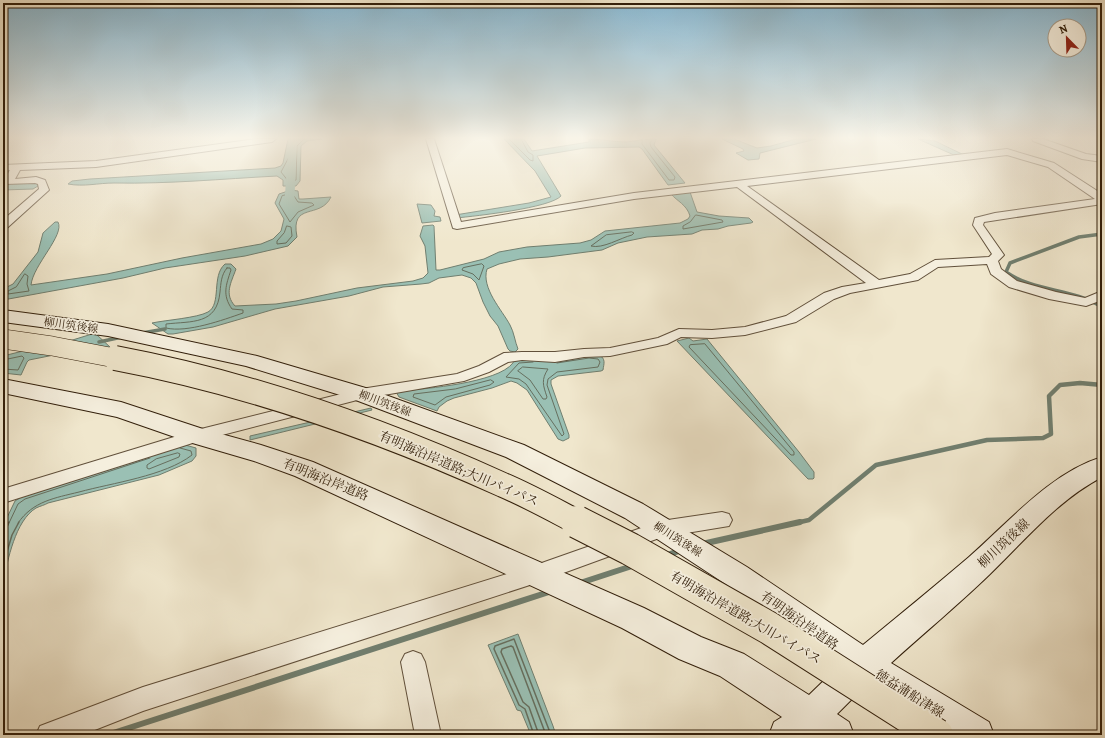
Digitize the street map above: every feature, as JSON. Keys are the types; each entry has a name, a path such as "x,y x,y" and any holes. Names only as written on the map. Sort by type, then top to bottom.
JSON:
{"highway":[{"name":"有明海沿岸道路;大川バイパス","path":"3,339 52,346 168,368 279,399 346,421 417,448 504,485 630,550 769,628 937,735"},
{"name":"有明海沿岸道路;大川バイパス","path":"162,372 274,403 404,451 498,491 624,556 767,636 916,735"}],"main road":[{"name":"柳川筑後線","path":"3,316 108,330 175,344 250,361 361,394 515,451 634,511 737,576"},
{"name":"有明海沿岸道路","path":"3,386 121,410 197,436 261,454 304,469 633,618"},
{"name":"柳川筑後線","path":"633,618 690,648 732,665 811,729 864,665 979,566 1038,510 1075,480 1102,466"},
{"name":"有明海沿岸道路","path":"737,576 864,665"},
{"name":"徳益蒲船津線","path":"864,665 976,735"}],"street":[{"path":"5,182 12,173"},
{"path":"441,173 457,226 601,201 827,173"},
{"path":"1063,173 1102,200"},
{"path":"3,226 44,190 42,182 36,180 5,182"},
{"path":"739,184 876,284"},
{"path":"3,496 197,436 361,394 459,378 484,369 504,358 522,356 555,357 584,353 610,352 662,341 679,333 712,334 745,331 791,319 829,296 847,290 914,277 935,264 992,260 998,256 978,226 979,220 995,216 1102,200"},
{"path":"992,260 995,271 1013,284 1054,296 1095,298"},
{"path":"49,735 143,699 536,574 669,534 722,520"},
{"path":"413,662 428,735"}],"water":[{"path":"184,173 300,173 300,181 296,186 283,186 283,180 277,176 175,182 80,185 68,184 72,181"},
{"path":"537,173 547,173 561,196 543,204 512,211 456,218 455,215 529,203 551,197"},
{"path":"660,173 677,173 685,183 668,185"},
{"path":"38,183 38,186 33,189 3,190 3,184"},
{"path":"291,190 298,191 299,199 331,197 326,204 320,208 307,212 298,219 296,226 297,237 288,246 245,256 165,268 123,278 3,300 3,289 13,284 38,252 43,233 55,222 58,222 59,228 57,235 37,269 31,285 107,274 182,258 261,244 273,239 281,231 284,219 275,203 279,194"},
{"path":"690,192 697,212 719,216 749,218 753,222 718,229 702,230 692,234 647,237 618,243 602,250 520,259 499,264 487,269 487,284 493,298 511,328 518,349 515,352 508,349 498,326 490,316 483,302 476,283 471,278 462,275 439,278 429,283 383,287 349,296 275,309 213,327 173,334 168,334 152,323 189,317 208,312 215,303 218,275 225,264 231,264 236,269 229,293 235,306 276,304 296,301 357,288 413,281 423,278 428,273 425,246 420,236 423,226 434,226 436,270 440,270 484,259 499,252 527,247 580,243 591,240 605,231 680,223 688,219 690,216 689,212 671,194"},
{"path":"417,204 431,205 435,211 434,216 440,217 441,221 422,223"},
{"path":"96,334 111,348 79,350 29,360 21,375 3,373 3,356 66,342"},
{"path":"689,338 693,341 707,339 799,452 814,472 813,479 808,479 677,341"},
{"path":"599,355 604,360 603,370 558,376 551,380 551,384 569,435 569,438 563,441 558,439 527,390 511,381 492,388 454,398 439,407 437,411 399,397 395,390 411,390 452,385 485,378 499,373 509,367 515,359"},
{"path":"371,408 372,410 250,440 250,436"},
{"path":"178,443 196,448 196,456 192,461 159,475 48,503 36,508 29,514 18,531 10,552 3,582 3,526 15,501 23,496"},
{"path":"518,634 556,735 531,735 521,711 517,710 488,645"}],"waterway":[{"path":"289,208 290,173"},
{"path":"1102,234 1079,237 1010,263 1006,272 1029,283 1078,296 1102,307"},
{"path":"142,333 165,329"},
{"path":"99,342 122,337"},
{"path":"796,523 809,520 876,465 987,440 1043,438 1051,434 1049,396 1060,385 1080,383 1102,385"},
{"path":"702,544 800,522"},
{"path":"667,555 682,550"},
{"path":"580,583 632,566"},
{"path":"107,735 552,591"}]}
